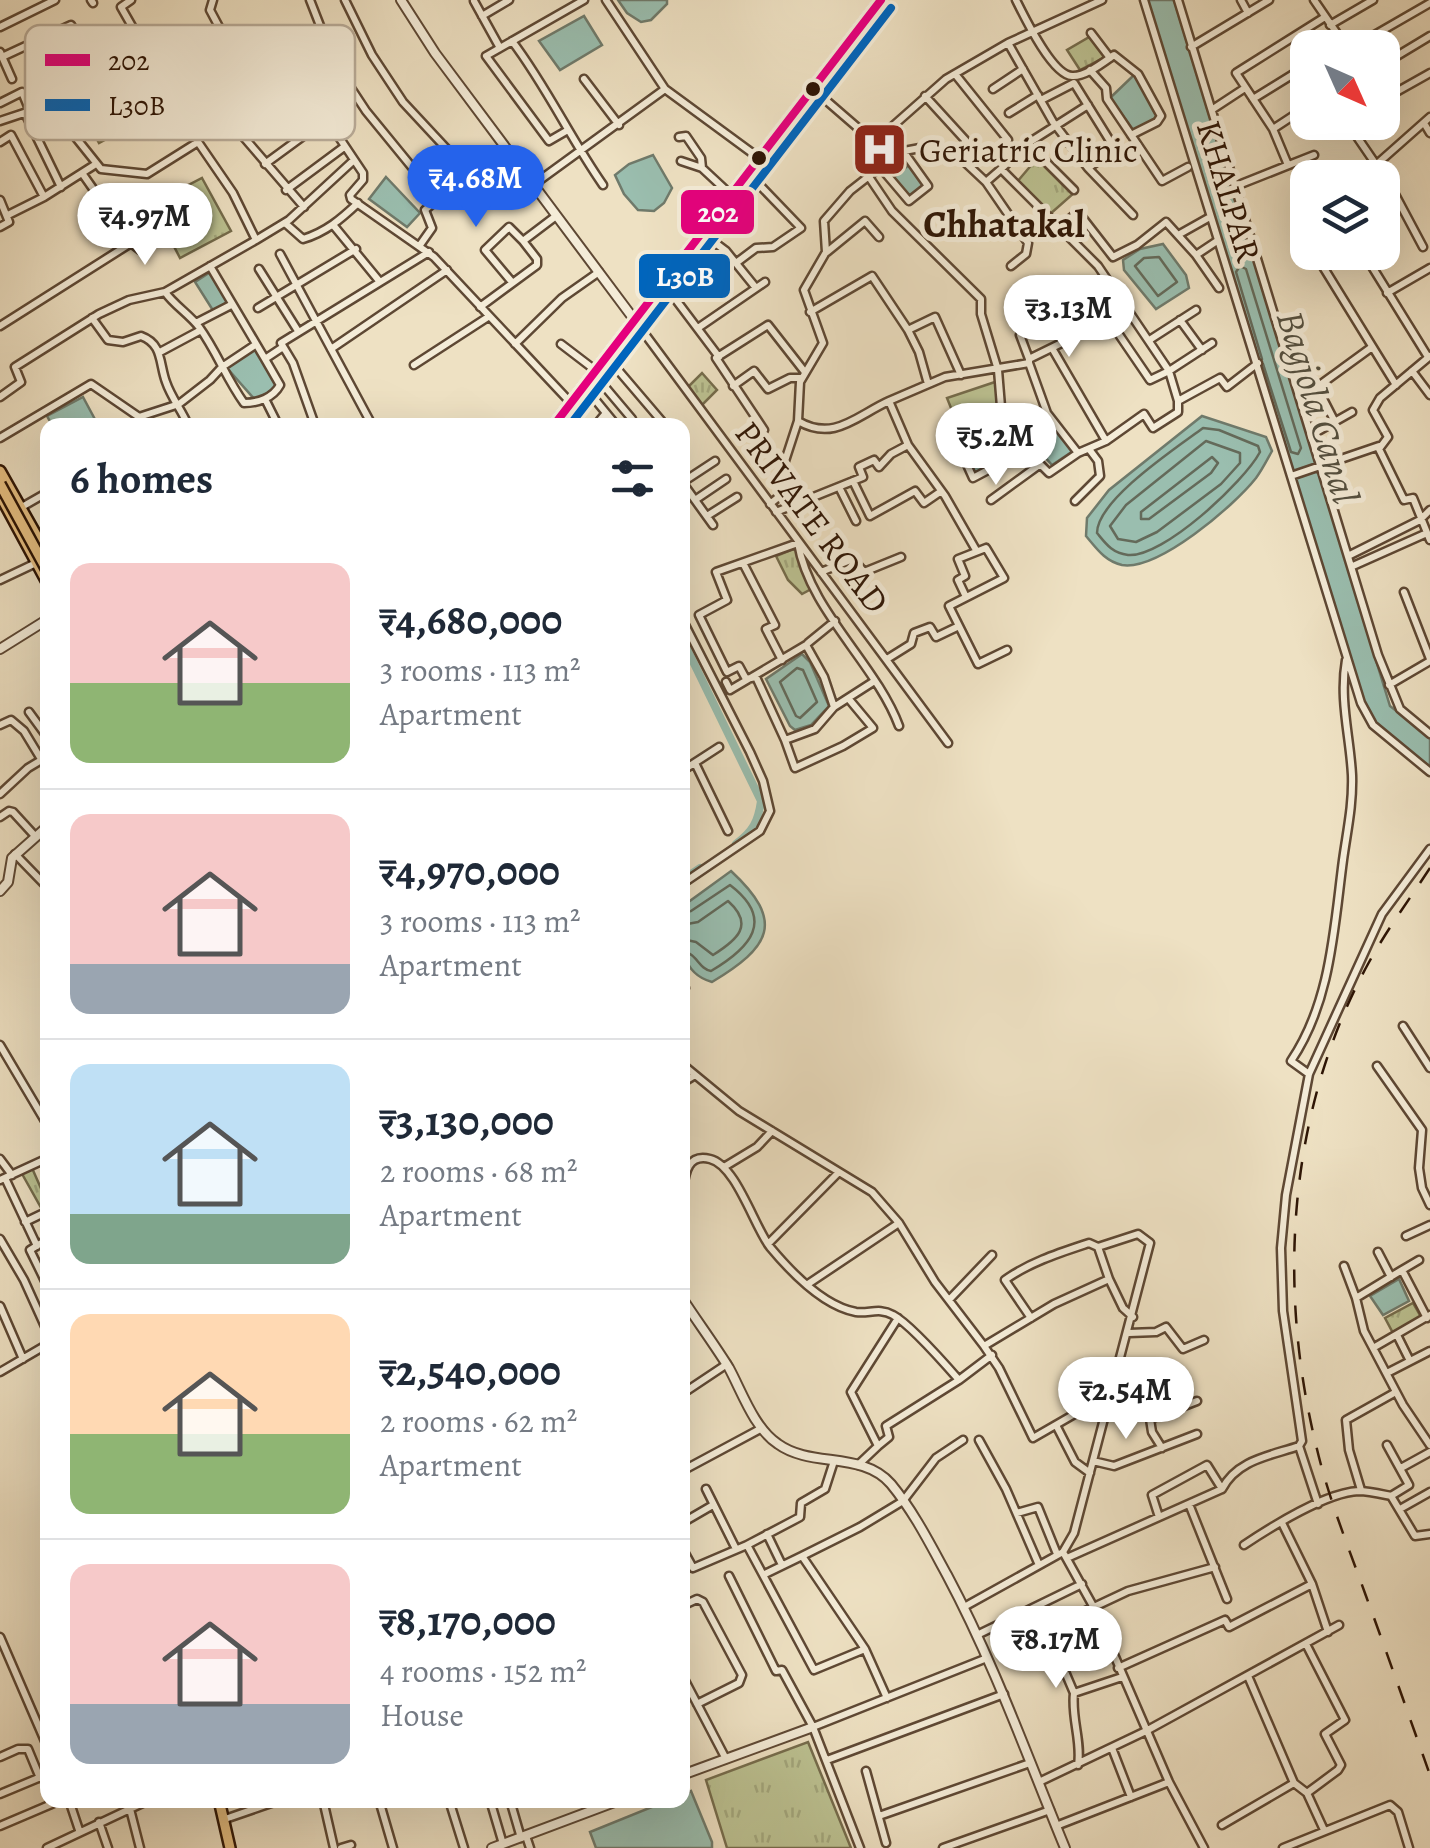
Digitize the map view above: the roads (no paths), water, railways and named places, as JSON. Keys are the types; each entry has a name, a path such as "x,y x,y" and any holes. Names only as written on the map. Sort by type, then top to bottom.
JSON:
{"main road":[{"path":"559,418 881,0"},
{"path":"0,471 40,544"},
{"path":"0,484 40,557"},
{"path":"0,495 40,570"},
{"path":"223,1808 233,1848"},
{"path":"224,1808 233,1848"}],"street":[{"path":"0,27 55,0"},
{"path":"131,0 121,7 131,25"},
{"path":"214,0 210,10 218,25"},
{"path":"310,0 319,25"},
{"path":"344,0 372,55 403,102 470,174"},
{"path":"401,0 434,53 636,322"},
{"path":"474,0 500,48"},
{"path":"482,16 508,0"},
{"path":"568,130 551,142 548,140 486,56 584,0"},
{"path":"606,0 665,90 760,159"},
{"path":"1016,0 1032,32 1065,74 1072,76 1090,70 1117,55 1130,71 1138,74 1160,114 1158,122 1131,135"},
{"path":"876,141 955,74 1008,43 1102,0"},
{"name":"KHALPAR","path":"1144,0 1362,703 1373,725 1430,772"},
{"path":"1178,0 1389,685 1400,709 1430,734"},
{"path":"1241,0 1248,12"},
{"path":"1192,47 1269,0"},
{"path":"1314,0 1334,30"},
{"path":"1330,25 1373,0"},
{"path":"1377,30 1430,3"},
{"path":"1288,165 1273,129 1236,74 1325,17"},
{"path":"1091,33 1110,58"},
{"path":"1400,55 1430,36"},
{"path":"512,42 542,80 580,152 603,185"},
{"path":"1008,43 1056,126 1088,168 1133,215"},
{"path":"12,78 1,55 25,45"},
{"path":"993,89 1023,69"},
{"path":"1090,70 1106,88 1108,99 1162,181 1188,167"},
{"path":"1400,90 1430,72"},
{"path":"955,74 1008,140"},
{"path":"1253,99 1290,76"},
{"path":"584,79 619,126"},
{"path":"1009,113 1074,82 1115,149 1088,168"},
{"path":"1214,108 1246,88"},
{"path":"813,89 888,154 881,168 828,213 824,221 826,252"},
{"path":"533,185 665,90"},
{"path":"0,104 22,92 25,102"},
{"path":"355,95 438,200"},
{"path":"926,96 967,142"},
{"path":"986,182 1028,144 1088,105"},
{"path":"0,121 25,113"},
{"path":"1273,129 1290,118"},
{"path":"1382,160 1427,120 1430,132"},
{"path":"0,142 11,135 44,197"},
{"path":"678,138 686,136 701,158 702,168"},
{"path":"40,140 61,186"},
{"path":"79,140 101,169 147,174 198,142 233,194 256,240"},
{"path":"246,140 304,208"},
{"path":"264,164 298,140"},
{"path":"339,140 364,176 350,195 429,252 571,403"},
{"path":"1028,144 1074,190"},
{"path":"286,190 344,147"},
{"path":"888,154 920,148 952,150 986,182 1028,243 1026,254 1011,266"},
{"path":"881,168 909,201 928,186 903,151"},
{"path":"1236,186 1314,155"},
{"path":"0,396 22,382 16,367 92,318 129,300 165,292 256,240 304,208 354,160"},
{"path":"681,161 702,168 732,196"},
{"path":"8,215 96,164"},
{"path":"420,246 432,228 425,210 480,166"},
{"path":"869,178 892,211 982,299 980,314 998,370 1002,419 1049,472 1106,441 1144,414 1153,428 1178,412 1178,401 1169,371 1151,339 1098,266 1001,169"},
{"path":"82,173 140,250 166,236"},
{"path":"736,263 756,248 773,247 801,228 749,174"},
{"path":"0,200 10,222 0,227"},
{"path":"285,222 303,238 334,226 358,203"},
{"path":"1400,210 1423,247"},
{"path":"1058,229 1078,212 1114,257 1166,222 1219,288"},
{"path":"523,241 556,216"},
{"path":"1178,235 1210,217"},
{"path":"770,504 781,495 784,486 787,447 798,421 802,374 823,344 804,290 826,252 865,221 879,237"},
{"path":"334,226 380,282"},
{"path":"480,307 538,262 509,226 485,250 511,280"},
{"path":"702,233 726,251 756,288"},
{"path":"1196,255 1218,241"},
{"path":"0,326 131,243"},
{"path":"258,308 356,249"},
{"path":"313,418 293,363 281,342 429,252"},
{"path":"280,254 368,418"},
{"path":"165,292 199,327 244,403 265,399 280,384 210,266"},
{"path":"259,268 298,332"},
{"path":"1386,293 1430,268"},
{"path":"331,348 447,270"},
{"path":"1325,270 1396,384"},
{"path":"1291,476 1379,446 1388,437 1374,406 1429,356 1373,270"},
{"path":"515,344 562,298 599,272"},
{"path":"810,312 872,276 908,330 928,384"},
{"path":"698,328 765,282"},
{"path":"664,284 719,357"},
{"path":"1078,454 1048,413 1020,335 1089,287"},
{"path":"160,352 231,304"},
{"path":"798,421 828,432 928,384 1029,361 1126,304"},
{"path":"1151,339 1196,310"},
{"path":"1107,316 1150,380 1212,343"},
{"path":"414,364 488,317"},
{"path":"908,330 935,317 961,375"},
{"path":"92,318 108,340 147,338 160,352 166,386 185,418"},
{"path":"1180,320 1202,350"},
{"name":"PRIVATE ROAD","path":"636,322 948,743"},
{"path":"764,430 716,358 768,325 802,374"},
{"path":"148,418 179,404 255,344"},
{"path":"560,344 595,372 631,418"},
{"path":"265,359 283,347"},
{"path":"1302,398 1372,347"},
{"path":"1052,348 1106,441"},
{"path":"608,357 659,418"},
{"path":"1178,401 1220,378 1227,387 1258,363"},
{"path":"733,386 754,371 768,389 802,374"},
{"path":"1412,371 1430,395"},
{"path":"0,438 91,384 137,418"},
{"path":"584,386 610,418"},
{"path":"1318,387 1335,422"},
{"path":"575,418 592,395"},
{"path":"265,399 274,418"},
{"path":"889,401 908,445 976,550"},
{"path":"1312,434 1352,412"},
{"path":"602,418 606,413"},
{"path":"1013,434 1048,413"},
{"path":"42,414 44,418"},
{"path":"989,423 1005,461 973,478 954,438 989,423 1002,419"},
{"path":"776,512 864,477 859,467 874,460 878,467 908,445"},
{"path":"1353,566 1428,536 1413,498 1404,500 1379,446"},
{"path":"1075,501 1100,476 1098,461 1089,449"},
{"path":"690,477 714,461"},
{"path":"992,500 1040,465"},
{"path":"696,500 726,479"},
{"path":"853,481 870,516 915,492 924,502 940,492"},
{"path":"839,486 856,521"},
{"path":"690,492 713,525"},
{"path":"20,508 40,497"},
{"path":"707,516 738,497"},
{"path":"1350,555 1420,520 1430,510"},
{"path":"756,677 746,679 740,666 727,672 699,614 728,600 716,572 798,543 801,562 899,726"},
{"path":"966,597 958,580 965,576 958,558 986,548 1004,578 949,606 978,664 1007,650"},
{"path":"820,572 853,559 864,572 901,556"},
{"path":"0,580 40,562"},
{"path":"743,562 775,624 766,629 782,660"},
{"path":"1389,685 1430,660 1404,592"},
{"path":"726,682 730,690 756,677 835,621"},
{"path":"0,649 40,624"},
{"path":"886,659 912,644 914,633 930,627 936,637 960,626"},
{"path":"802,634 834,707"},
{"path":"690,635 764,782 770,812 760,831 690,879"},
{"path":"1310,1074 1291,1060 1301,1046 1317,1003 1334,940 1352,776 1341,688 1347,654"},
{"path":"756,677 795,768 873,728 848,698"},
{"path":"785,740 814,729 834,707 873,682"},
{"path":"29,712 40,727"},
{"path":"0,725 12,720 40,752"},
{"path":"690,767 719,747"},
{"path":"0,794 40,760"},
{"path":"695,764 728,831"},
{"path":"0,818 13,812 36,836"},
{"path":"0,891 8,882 11,861 40,833"},
{"path":"1318,1504 1300,1446 1284,1311 1281,1248 1286,1195 1310,1074 1382,914 1430,849"},
{"path":"16,854 40,880"},
{"path":"1404,1026 1430,1068"},
{"path":"0,1045 40,1112"},
{"path":"1377,1066 1422,1130 1419,1168 1430,1205"},
{"path":"690,1070 730,1104 872,1192 900,1223 949,1300 992,1355 1034,1438 1092,1404 1109,1401"},
{"path":"690,1078 696,1074"},
{"path":"724,1168 757,1147 772,1131"},
{"path":"0,1159 36,1246"},
{"path":"690,1166 694,1160 712,1159 724,1168 768,1244 808,1284 839,1306 858,1312 874,1309 898,1318 959,1380"},
{"path":"5,1178 40,1162"},
{"path":"768,1244 838,1172"},
{"path":"26,1222 40,1215"},
{"path":"808,1284 900,1223"},
{"path":"1406,1236 1430,1225"},
{"path":"1062,1555 1074,1533 1150,1243 1138,1234 1098,1248"},
{"path":"0,1239 40,1315"},
{"path":"40,1243 30,1250 40,1271"},
{"path":"1031,1318 1005,1280 1024,1266 1089,1243 1098,1248 1108,1280 1123,1308 1134,1313"},
{"path":"1378,1252 1391,1276"},
{"path":"949,1300 992,1255"},
{"path":"1356,1298 1418,1260"},
{"path":"1344,1266 1364,1331 1430,1448 1400,1468"},
{"path":"1373,1348 1428,1317 1402,1270"},
{"path":"984,1346 1108,1280"},
{"path":"0,1306 23,1359"},
{"path":"690,1310 727,1364 762,1428 784,1448 858,1465 886,1479 903,1501 964,1607 1004,1694 1065,1848"},
{"path":"878,1446 851,1392 898,1318"},
{"path":"1129,1333 1156,1332 1166,1326 1182,1349 1204,1340"},
{"path":"1396,1335 1410,1361"},
{"path":"0,1372 40,1349"},
{"path":"1386,1374 1430,1351"},
{"path":"858,1465 889,1437 886,1426 890,1421 912,1411 992,1355"},
{"path":"690,1389 727,1364"},
{"path":"1361,1490 1344,1424 1348,1418 1396,1392"},
{"path":"1162,1448 1152,1432 1150,1419 1197,1401"},
{"path":"1056,1425 1075,1462 1090,1473"},
{"path":"690,1467 762,1428"},
{"path":"1093,1461 1114,1466 1196,1434"},
{"path":"765,1574 860,1528 903,1501 936,1458 964,1440"},
{"path":"979,1440 1039,1564"},
{"path":"1244,1545 1318,1504 1361,1490 1391,1496 1409,1485 1387,1445"},
{"path":"964,1607 1039,1564 1222,1489 1236,1469 1300,1446"},
{"path":"690,1564 692,1568 746,1545 800,1517 801,1503 824,1489 834,1461"},
{"path":"1159,1517 1152,1494 1207,1464 1222,1489"},
{"path":"706,1489 736,1549"},
{"path":"1400,1509 1430,1492"},
{"path":"1391,1496 1415,1536 1430,1534"},
{"path":"1189,1504 1227,1599"},
{"path":"690,1518 713,1505"},
{"path":"1017,1513 1032,1506 1039,1508 1062,1555 1082,1584 1169,1782 1204,1848"},
{"path":"1282,1523 1312,1584 1328,1632"},
{"path":"767,1534 782,1566"},
{"path":"746,1545 814,1670 865,1649"},
{"path":"802,1556 865,1649 887,1698"},
{"path":"1013,1646 1128,1591 1215,1567"},
{"path":"729,1576 776,1671 782,1670 813,1727 860,1848"},
{"path":"977,1635 1082,1584"},
{"path":"1118,1668 1225,1620 1229,1627 1312,1584"},
{"path":"690,1602 703,1602 742,1675 738,1683 698,1704"},
{"path":"1038,1782 1146,1731 1339,1626"},
{"path":"1078,1764 1080,1750 1072,1715 1074,1694 1054,1646 1103,1628"},
{"path":"0,1636 40,1729"},
{"path":"1306,1644 1345,1720 1326,1732 1340,1765 1338,1770 1307,1792"},
{"path":"1064,1666 1110,1649"},
{"path":"690,1773 987,1658"},
{"path":"1248,1676 1294,1784 1307,1792 1324,1830"},
{"path":"1074,1694 1122,1677"},
{"path":"690,1690 726,1759"},
{"path":"827,1760 1004,1694"},
{"path":"1112,1748 1131,1797"},
{"path":"0,1757 28,1749 40,1769"},
{"path":"879,1816 1030,1763"},
{"path":"866,1770 886,1843"},
{"path":"0,1794 40,1778"},
{"path":"1056,1826 1169,1782"},
{"path":"1222,1825 1294,1784"},
{"path":"1283,1848 1390,1806 1398,1812 1409,1848"},
{"path":"0,1826 45,1808"},
{"path":"69,1808 80,1830"},
{"path":"228,1818 257,1808"},
{"path":"326,1808 338,1848 352,1845"},
{"path":"382,1808 393,1848"},
{"path":"452,1808 464,1848"},
{"path":"492,1808 503,1844"},
{"path":"513,1808 530,1848"},
{"path":"492,1848 599,1808"},
{"path":"46,1848 130,1809 140,1848"},
{"path":"943,1848 1050,1810"},
{"path":"99,1822 108,1848"}],"water":[{"path":"618,0 667,0 667,4 651,20 641,22 627,13"},
{"path":"1146,0 1174,0 1390,706 1430,737 1430,770 1390,744 1364,715 1252,361"},
{"path":"584,16 602,45 560,70 539,41"},
{"path":"1135,74 1160,115 1134,131 1110,98"},
{"path":"653,155 672,188 654,211 638,210 615,175 629,164"},
{"path":"910,164 924,186 909,197 893,178"},
{"path":"386,177 420,213 407,227 369,199"},
{"path":"136,205 149,230 134,239 119,216"},
{"path":"1163,244 1186,275 1189,288 1156,309 1124,270 1123,260 1140,249"},
{"path":"212,271 230,303 214,312 195,282"},
{"path":"255,349 278,385 256,401 227,368"},
{"path":"83,397 94,418 48,418"},
{"path":"1047,416 1073,451 1052,465 1022,431"},
{"path":"1202,416 1266,437 1272,451 1260,472 1231,504 1174,547 1137,564 1111,561 1086,536 1087,518 1109,490"},
{"path":"990,432 1002,460 974,475 956,438"},
{"path":"802,654 810,662 829,706 811,725 795,730 766,679"},
{"path":"731,871 759,905 764,919 764,933 758,945 712,982 690,966 690,901"},
{"path":"1399,1279 1409,1301 1383,1315 1370,1296"},
{"path":"690,1792 712,1848 596,1848 590,1832 649,1808 690,1808"}],"waterway":[{"path":"690,655 761,801 754,826 736,844"},
{"path":"690,875 700,868"}],"railway":[{"path":"1430,868 1368,964 1341,1020 1306,1138 1294,1261 1304,1385 1321,1464 1430,1775"}],"place":[{"name":"Geriatric Clinic","path":"880,150"}],"district":[{"name":"Chhatakal","path":"1004,224"}],"water label":[{"name":"Bagjola Canal","path":"1318,407"}]}
